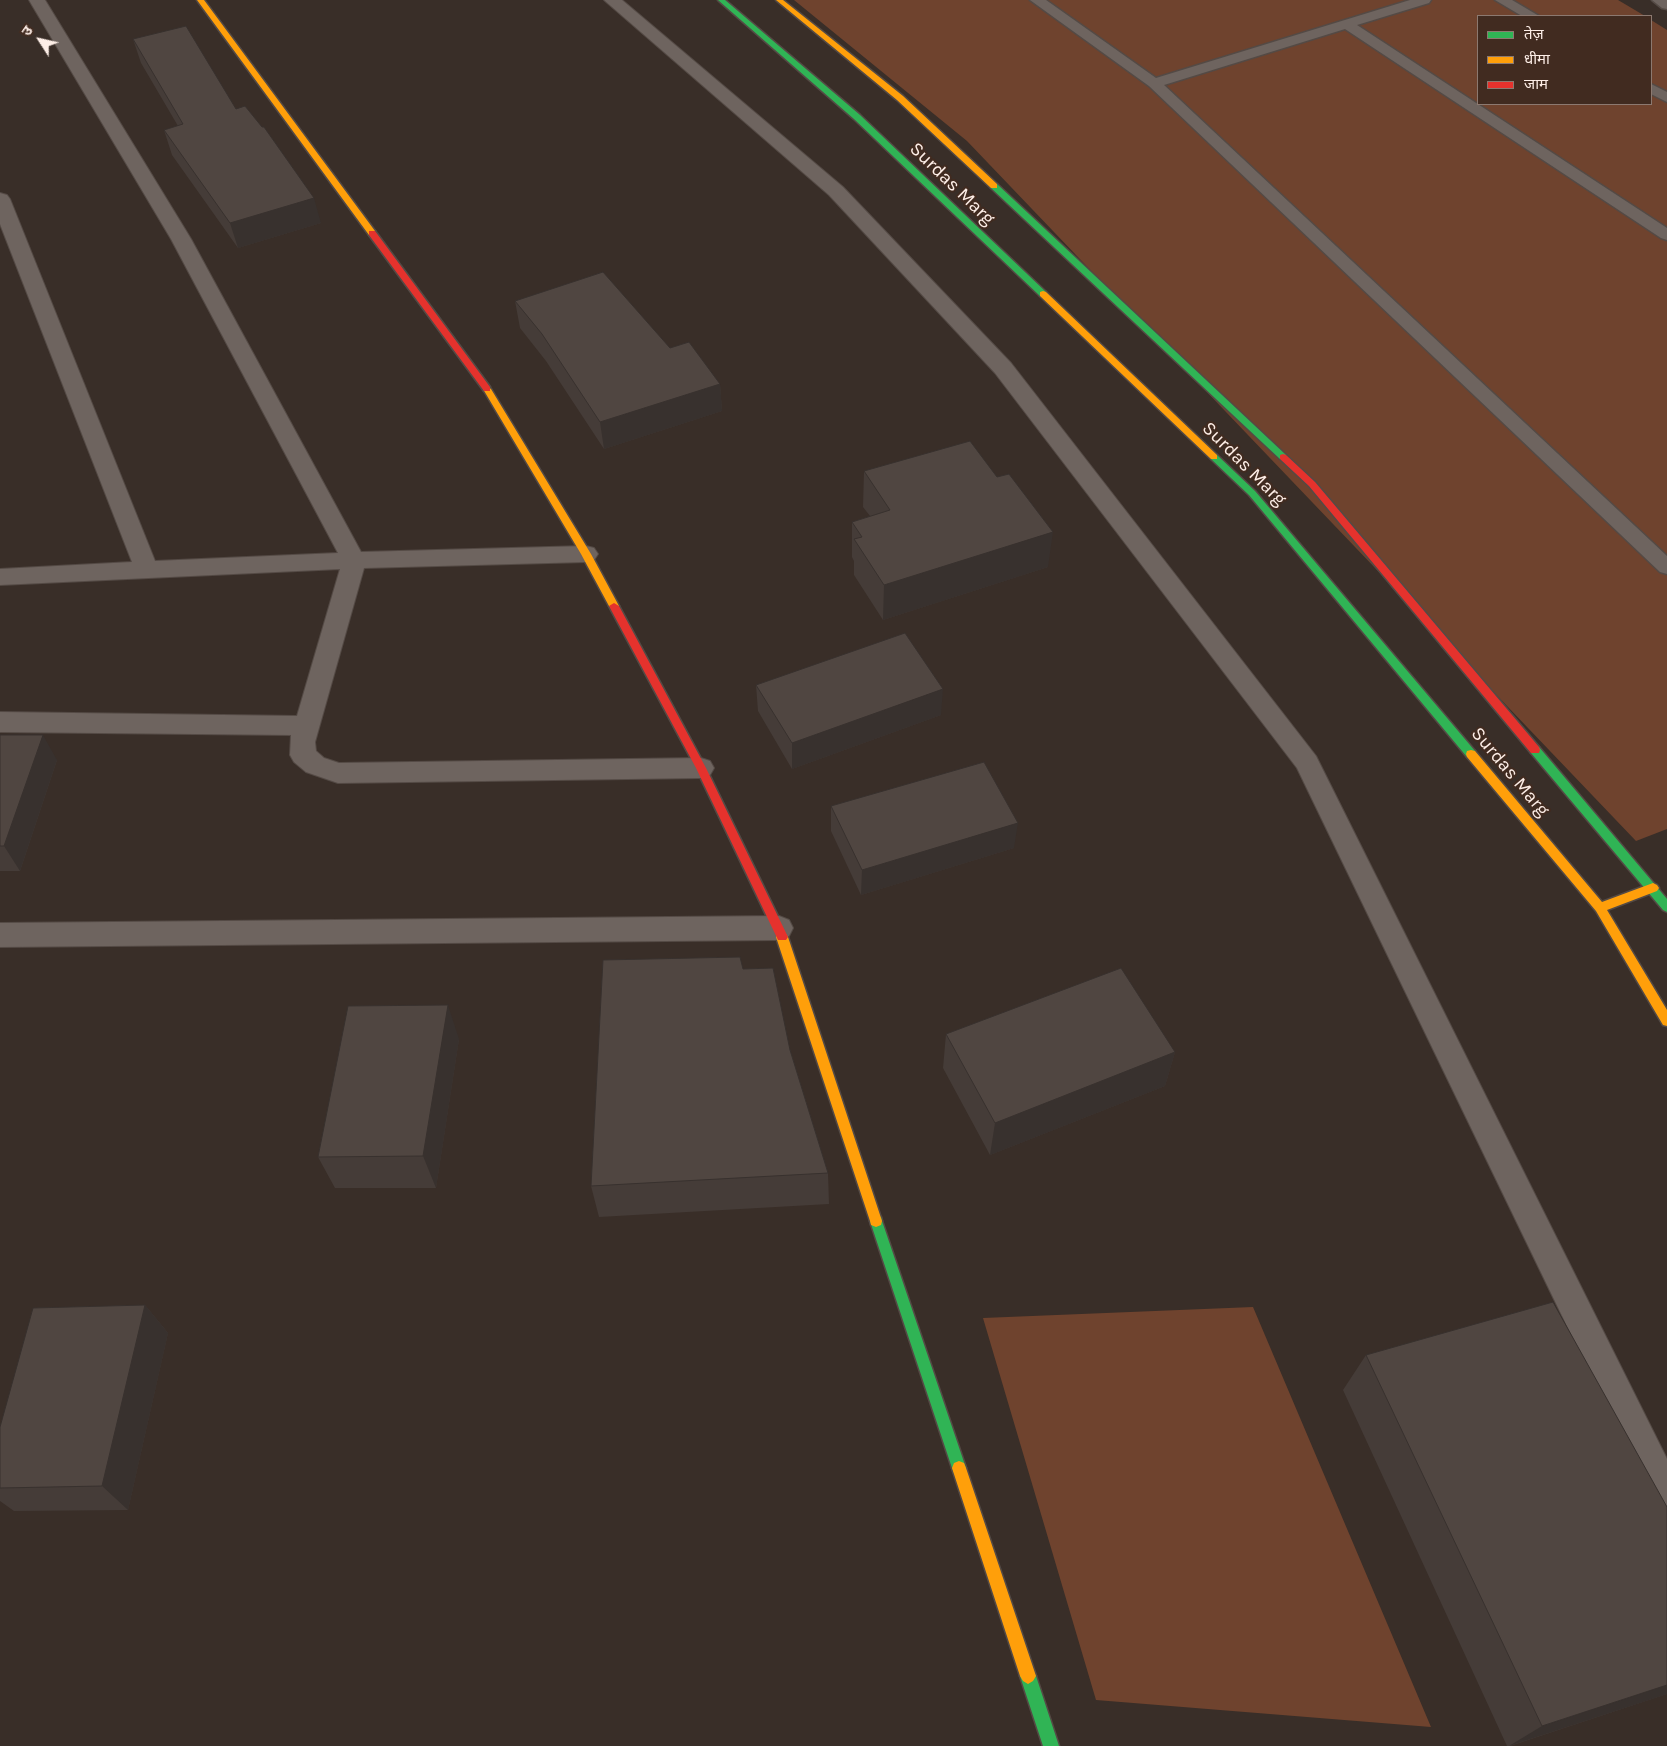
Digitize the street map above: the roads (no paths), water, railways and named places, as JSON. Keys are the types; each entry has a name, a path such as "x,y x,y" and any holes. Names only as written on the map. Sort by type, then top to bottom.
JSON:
{"main road":[{"path":"200,0 487,389 586,554 701,768 778,928 1051,1746"},
{"name":"Surdas Marg","path":"721,0 856,117 1252,493 1600,908 1667,1021"},
{"name":"Surdas Marg","path":"779,0 900,98 1312,484 1660,886 1667,907"},
{"path":"1600,908 1660,886"}],"street":[{"path":"37,0 182,239 354,560 302,742 304,755 315,765 338,773 701,768"},
{"path":"612,0 836,191 1003,368 1306,763 1667,1496"},
{"path":"0,199 146,569"},
{"path":"0,577 354,560 586,554"},
{"path":"0,722 308,726"},
{"path":"0,935 778,928"}],"lane":[{"path":"1037,0 1154,82 1667,567"},
{"path":"1154,82 1424,0"},
{"path":"1502,0 1530,15"},
{"path":"1659,0 1667,5"},
{"path":"1345,23 1667,235"},
{"path":"1652,89 1667,98"}]}
